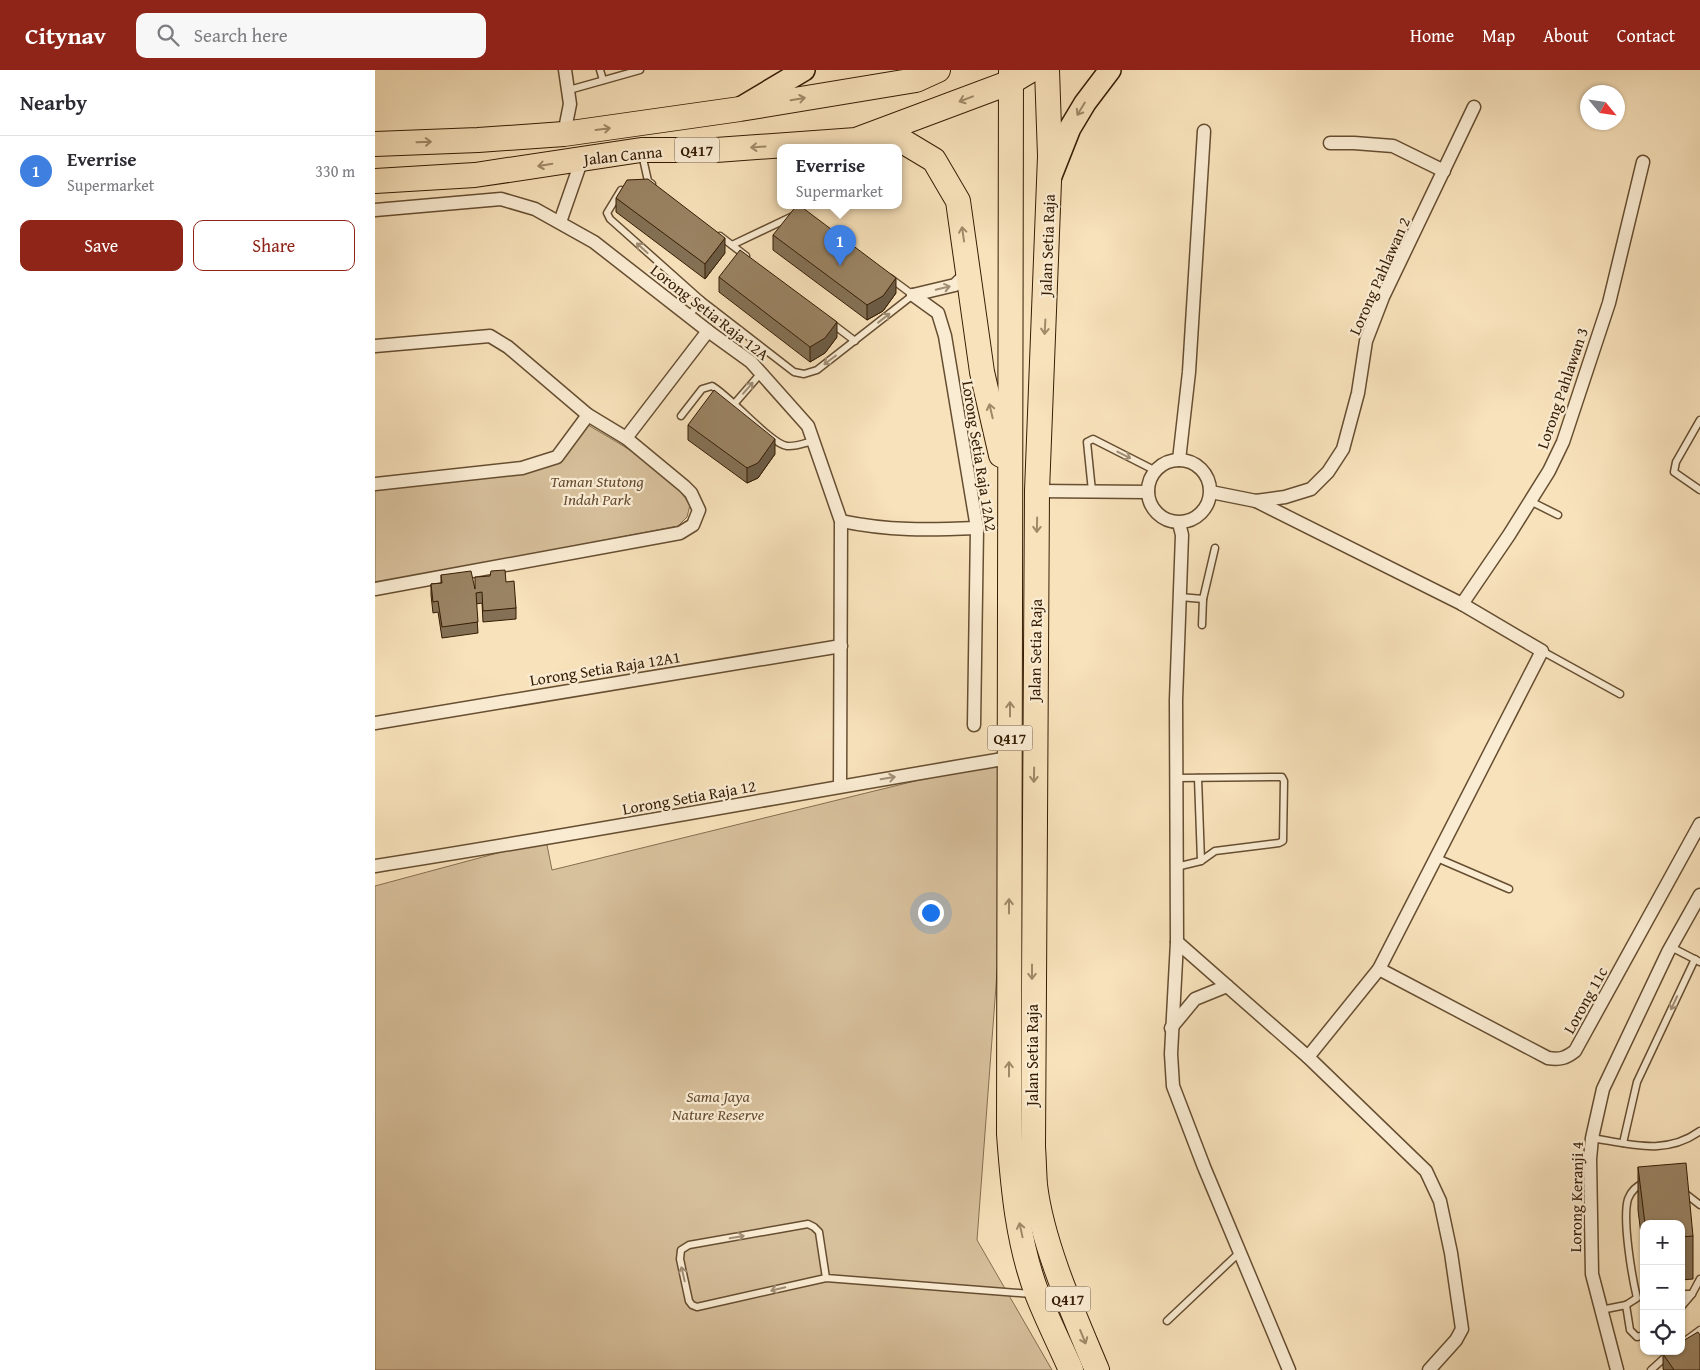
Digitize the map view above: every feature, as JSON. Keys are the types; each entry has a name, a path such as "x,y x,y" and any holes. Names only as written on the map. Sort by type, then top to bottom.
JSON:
{"highway":[{"name":"Jalan Canna","path":"375,144 564,134 740,109 916,80 937,70"},
{"name":"Jalan Setia Raja","path":"1047,70 1050,180 1037,491 1032,1076 1035,1186 1044,1226 1062,1281 1097,1370"},
{"name":"Jalan Canna","path":"800,144 856,140 1018,74"},
{"name":"Jalan Setia Raja","path":"1018,74 1010,493 1009,1134 1013,1187 1021,1234 1038,1294 1071,1370"},
{"path":"856,140 899,139 934,160 958,201 982,372 1010,493"},
{"name":"Jalan Canna","path":"375,180 475,175 641,150 716,150 777,146"},
{"path":"1038,1294 1044,1288 1047,1279 1039,1241 1044,1226"}],"main road":[{"path":"740,109 804,70"},
{"path":"1050,180 1070,128 1085,103 1111,70"}],"street":[{"path":"564,134 570,104 565,70"},
{"name":"Lorong Pahlawan 2","path":"1256,501 1285,498 1311,489 1328,472 1343,449 1358,393 1366,341 1383,297 1474,106"},
{"path":"1179,460 1189,372 1204,131"},
{"path":"1330,144 1354,143 1393,146 1444,171"},
{"path":"560,222 582,159"},
{"name":"Lorong Pahlawan 3","path":"1462,604 1549,471 1563,442 1609,303 1643,162"},
{"name":"Lorong Setia Raja 12A","path":"375,210 501,199 535,209 594,242 751,362 808,426 841,521 840,786"},
{"path":"913,295 955,286 968,272"},
{"name":"Lorong Setia Raja 12A2","path":"913,295 938,313 945,336 977,528 974,725"},
{"path":"626,438 708,331"},
{"path":"375,346 490,336 508,347 588,415 626,438 691,493 699,510 697,518 688,530 680,533 375,589"},
{"path":"375,484 522,468 557,457 588,415"},
{"path":"1179,460 1195,464 1207,476 1211,492 1206,507 1195,519 1179,523 1163,518 1152,507 1148,492 1150,480 1156,471 1163,465 1179,460"},
{"path":"1037,491 1148,492"},
{"path":"1211,492 1256,501 1462,604 1542,651 1379,969 1307,1057"},
{"path":"841,521 876,529 977,528"},
{"path":"1179,523 1182,534 1176,700 1177,942 1171,1028 1173,1086 1285,1368"},
{"name":"Lorong Setia Raja 12A1","path":"375,722 841,646"},
{"name":"Lorong Setia Raja 12","path":"375,866 546,840 840,786 1009,758"},
{"name":"Lorong 11c","path":"1379,969 1548,1058 1558,1060 1567,1057 1575,1051 1700,824"},
{"name":"Lorong Keranji 4","path":"1617,1370 1592,1274 1590,1160 1592,1138 1603,1089 1671,947 1700,895"},
{"path":"1177,942 1307,1057 1426,1171 1440,1201 1451,1253 1462,1329 1434,1369"},
{"path":"1171,1028 1195,999 1227,986"}],"lane":[{"path":"600,70 603,80"},
{"path":"569,90 640,70"},
{"path":"641,150 648,181 655,187"},
{"path":"638,183 648,181"},
{"path":"629,185 621,190 608,208 607,213 610,219 701,300 794,372 804,374 817,370 913,295 883,273"},
{"path":"732,245 788,217 799,214"},
{"path":"716,233 755,263"},
{"path":"689,316 701,300"},
{"path":"824,317 855,341"},
{"path":"735,403 761,373"},
{"path":"681,416 702,389 708,386 715,388 735,403 783,446 789,447 813,441"},
{"path":"1700,420 1676,462 1674,472 1700,490"},
{"path":"1092,492 1086,450 1087,442 1093,439 1156,471"},
{"path":"1530,501 1558,515"},
{"path":"1201,625 1203,599 1215,548"},
{"path":"1180,597 1203,599"},
{"path":"1542,651 1620,694"},
{"path":"1176,778 1281,777 1284,781 1283,841 1215,851 1201,862 1176,867"},
{"path":"1198,778 1201,862"},
{"path":"1437,858 1509,889"},
{"path":"1623,1143 1637,1082 1697,960 1671,947"},
{"path":"1592,1138 1665,1147 1700,1131"},
{"path":"1601,1310 1626,1305 1640,1297 1633,1277 1626,1210 1628,1198 1636,1186 1644,1182 1650,1183"},
{"path":"1675,1188 1700,1205"},
{"path":"826,1278 819,1232 815,1227 808,1224 689,1246 681,1250 680,1258 689,1301 697,1307 826,1278 1038,1294"},
{"path":"1167,1321 1240,1252"},
{"path":"1685,1302 1693,1294 1700,1279"},
{"path":"1685,1294 1693,1294"},
{"path":"1626,1305 1629,1330 1637,1337 1640,1336"},
{"path":"1685,1341 1699,1332"},
{"path":"1651,1370 1668,1355"}],"green space":[{"name":"Taman Stutong Indah Park","path":"588,425 644,460 670,480 681,492 690,505 687,517 678,526 375,584 375,486 557,458"},
{"name":"Sama Jaya Nature Reserve","path":"1009,758 1009,812 977,1240 1052,1370 375,1370 375,886 546,840 552,870"}],"building":[{"path":"648,179 725,238 705,264 616,198 627,180"},
{"path":"794,209 804,209 896,278 883,296 867,305 773,235"},
{"path":"740,250 837,322 825,338 810,347 719,277"},
{"path":"714,390 775,439 758,463 747,468 688,425"},
{"path":"505,570 506,582 514,581 516,608 483,611 482,592 476,593 478,622 442,627 438,601 433,602 431,584 442,583 441,575 471,571 475,589 475,577 490,576 491,571"},
{"path":"1686,1163 1693,1236 1685,1237 1685,1220 1645,1220 1638,1167"},
{"path":"1698,1332 1700,1335 1700,1370 1674,1370 1664,1355 1685,1355 1685,1340"}],"place":[{"name":"Everrise","path":"840,266"}]}
